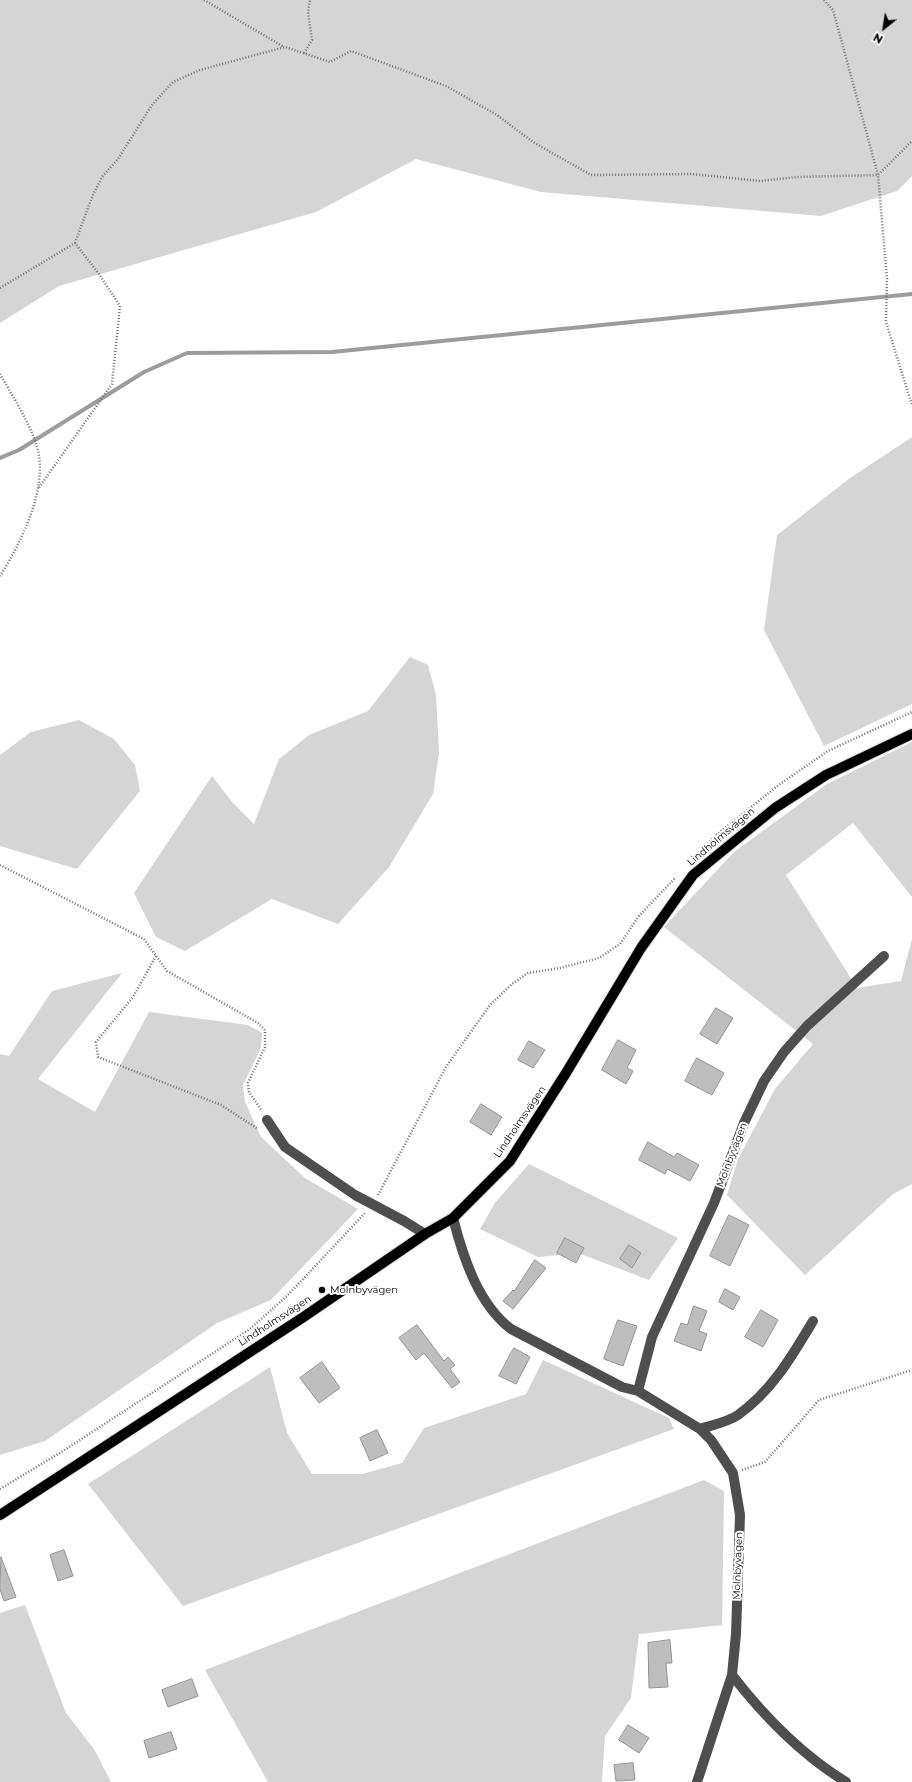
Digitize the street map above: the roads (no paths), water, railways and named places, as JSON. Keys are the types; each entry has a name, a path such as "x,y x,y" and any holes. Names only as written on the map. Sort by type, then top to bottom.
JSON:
{"main road":[{"name":"Lindholmsvägen","path":"0,1515 298,1320 426,1234 453,1218 510,1161 566,1073 641,948 693,875 781,804 826,775 912,734"}],"street":[{"name":"Molnbyvägen","path":"638,1391 652,1337 714,1202 744,1123 764,1081 784,1052 807,1026 884,956"},
{"path":"267,1120 285,1147 372,1205 426,1234"},
{"name":"Molnbyvägen","path":"453,1218 460,1246 474,1279 490,1308 500,1321 511,1330 622,1387 638,1391 700,1429 711,1440 733,1473 740,1515 736,1634 732,1675 697,1782"},
{"path":"700,1429 737,1416 762,1394 782,1371 813,1321"},
{"path":"732,1675 746,1694 788,1737 846,1782"}],"waterway":[{"path":"0,458 19,450 144,372 187,353 332,352 912,294"}],"place":[{"name":"Molnbyvägen","path":"322,1290"}]}
